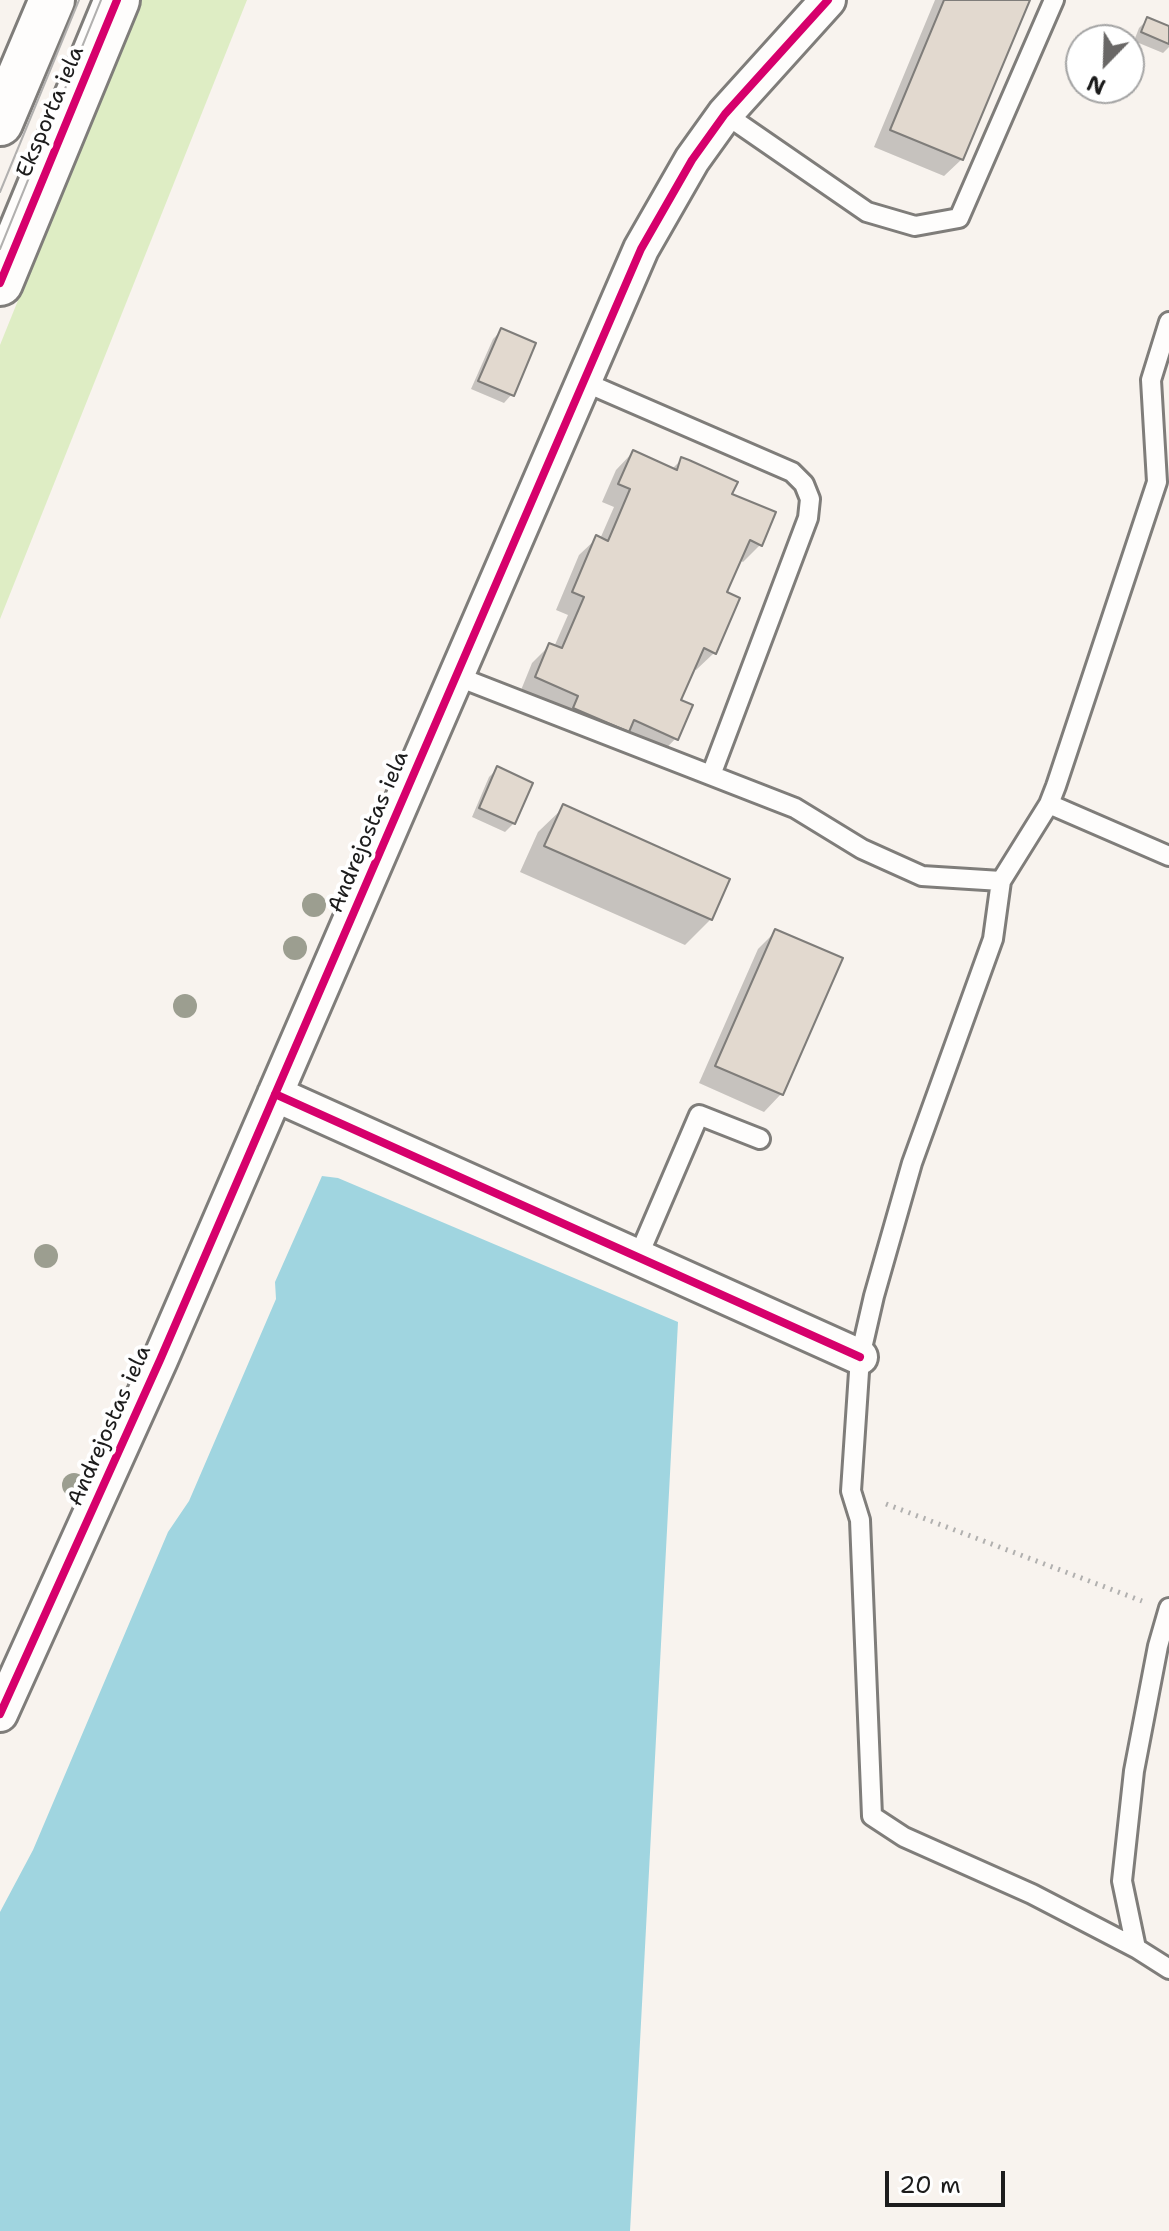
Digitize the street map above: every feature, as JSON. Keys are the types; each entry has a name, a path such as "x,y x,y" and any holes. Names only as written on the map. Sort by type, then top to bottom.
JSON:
{"street":[{"name":"Eksporta iela","path":"0,123 52,0"},
{"name":"Eksporta iela","path":"0,283 117,0"},
{"name":"Andrejostas iela","path":"0,1714 147,1388 641,249 692,160 725,114 828,0"},
{"path":"275,1094 860,1357"}],"lane":[{"path":"725,114 867,212 915,226 959,218 1054,0"},
{"path":"1169,322 1151,380 1157,482 1049,804 1001,881 993,939 912,1163 860,1357 851,1491 860,1520 872,1816 904,1837 1032,1894 1136,1948 1169,1969"},
{"path":"582,381 792,472 804,484 810,499 808,518 711,775"},
{"path":"456,676 795,808 862,849 922,876 1001,881"},
{"path":"1049,804 1169,856"},
{"path":"638,1257 699,1115 760,1139"},
{"path":"1136,1948 1122,1881 1134,1771 1168,1609"}],"path":[{"path":"851,1491 1168,1609"}],"green space":[{"path":"139,0 247,0 0,619 0,345"}],"water":[{"path":"322,1176 338,1178 678,1322 630,2231 0,2231 0,1912 33,1850 168,1532 189,1501 276,1299 275,1282"}],"building":[{"path":"944,0 1030,0 963,160 890,130"},
{"path":"1147,17 1169,26 1169,44 1145,34"},
{"path":"501,328 536,343 514,396 478,381"},
{"path":"633,450 677,470 681,457 689,460 738,482 732,494 776,512 762,546 750,540 727,592 740,598 716,654 704,648 681,700 693,705 678,740 634,720 629,732 573,708 578,696 535,677 549,643 562,648 584,597 572,592 596,535 608,541 630,489 618,484"},
{"path":"497,766 533,783 515,824 479,808"},
{"path":"563,804 730,879 712,920 544,846"},
{"path":"775,929 843,958 783,1095 715,1066"}],"tram line":[{"path":"0,192 79,0"},
{"path":"0,249 101,0"}],"cycle path":[{"path":"0,283 117,0"},
{"path":"0,1714 160,1360 641,249 692,160 725,114 828,0"},
{"path":"275,1094 860,1357"}]}
